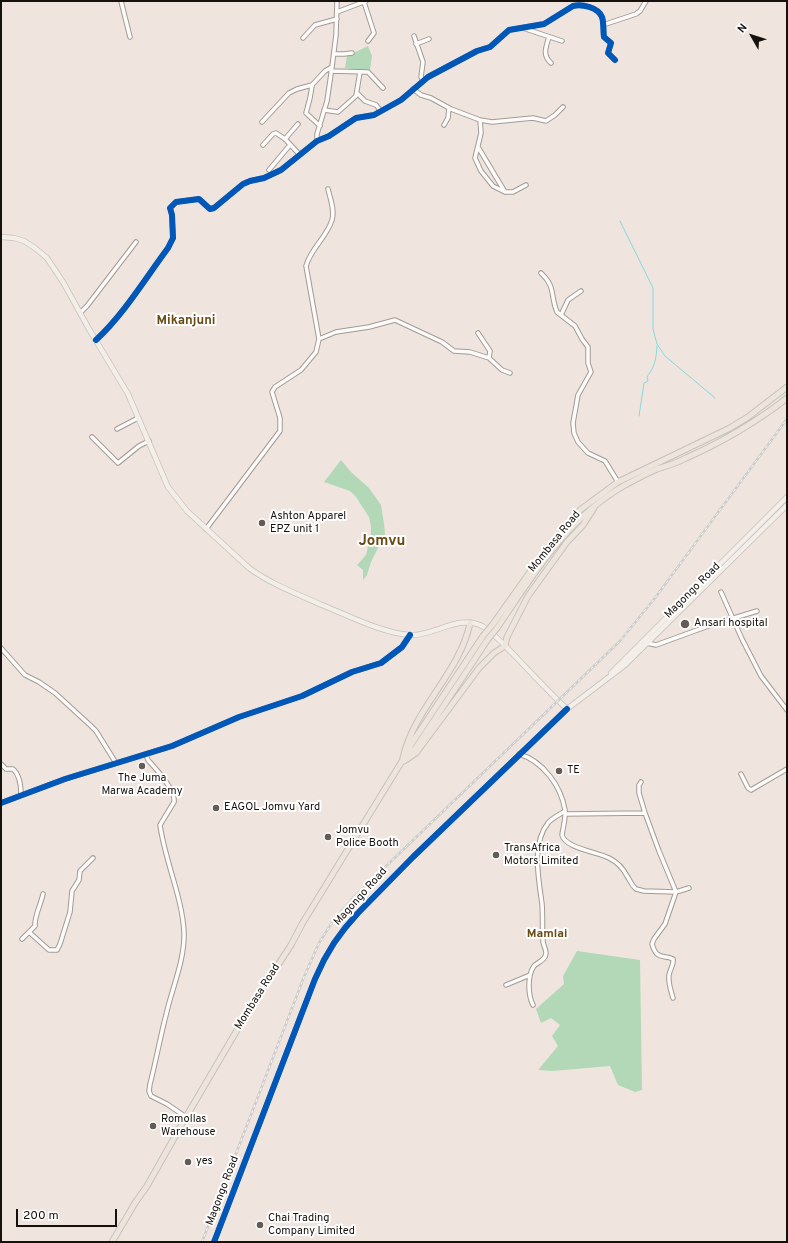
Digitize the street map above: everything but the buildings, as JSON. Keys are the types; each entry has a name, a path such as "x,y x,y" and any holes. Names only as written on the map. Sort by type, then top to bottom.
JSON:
{"highway":[{"name":"Mombasa Road","path":"527,580 556,538 580,510 618,482 748,418 787,387"},
{"name":"Mombasa Road","path":"112,1242 147,1186 250,1008 291,945 302,924 408,753 410,746 483,636 527,580 568,530 595,506 625,486 656,470 684,460 729,437 773,409 787,398"},
{"path":"402,762 416,754 478,668 494,653 505,646 507,637 528,596 567,542 584,525 595,506"},
{"path":"402,762 409,739 421,715 450,671 468,634 470,623"}],"main road":[{"path":"1,237 14,238 24,241 43,254 63,282 124,387 168,487 186,511 249,568 267,580 358,620 378,627 410,635 430,633 452,624 470,623 482,627 505,646 567,709"},
{"name":"Magongo Road","path":"600,684 787,498"},
{"name":"Magongo Road","path":"567,709 626,665 787,505"}],"street":[{"path":"121,1 130,37"},
{"path":"317,141 334,54 337,1"},
{"path":"337,12 365,1 374,33 368,41"},
{"path":"576,1 578,5"},
{"path":"603,25 639,12 646,1"},
{"path":"96,340 117,317 168,248 173,238 172,215 170,210 173,204 199,199 211,209 243,184 275,174 317,141 329,136 356,118 374,115 401,100 423,81 477,51 490,47 509,30 544,24 569,8 578,5 597,11 602,16 604,37 612,43 608,53 615,60"},
{"path":"303,38 315,25 337,19"},
{"path":"522,28 562,41"},
{"path":"414,36 423,62 421,77 423,81"},
{"path":"549,37 545,52 547,59 551,63"},
{"path":"416,44 429,39"},
{"path":"334,54 352,53"},
{"path":"320,126 306,113 312,86 327,69 332,66"},
{"path":"331,71 369,73 383,88"},
{"path":"324,110 338,112 354,98 357,93 360,72"},
{"path":"262,122 297,88 312,86"},
{"path":"414,89 421,95 431,98 449,108 480,120 492,122 533,118 546,121 564,107"},
{"path":"357,93 365,101 376,105 381,111"},
{"path":"444,125 448,118 449,108"},
{"path":"480,120 481,133 475,158 481,171 493,186 505,192 513,192 526,185"},
{"path":"285,139 298,124"},
{"path":"263,145 274,133 277,133 300,155"},
{"path":"269,170 290,145"},
{"path":"478,147 505,192"},
{"path":"206,529 280,431 280,418 273,390 275,387 301,370 316,352 319,339 306,266 310,255 332,219 332,203 328,189"},
{"path":"80,313 136,242"},
{"path":"541,273 550,282 556,310 575,326 582,339 588,346 588,363 591,374 578,395 573,423 574,433 578,442 588,452 605,461 618,482"},
{"path":"561,315 568,300 581,292"},
{"path":"319,339 336,332 369,327 395,320 442,342 454,351 470,352 489,358 502,370 510,373"},
{"path":"478,333 490,351 489,358"},
{"path":"117,429 138,418"},
{"path":"92,437 118,463 149,441"},
{"path":"721,592 742,639 763,680 787,710"},
{"path":"647,643 656,644 757,611"},
{"path":"1,803 65,779 172,746 239,717 302,696 352,672 381,663 402,647 410,635"},
{"path":"1,648 25,675 50,689 90,725 99,736 116,763"},
{"name":"Magongo Road","path":"214,1242 315,979 331,949 345,928 379,890 567,709"},
{"path":"146,754 148,760 169,787 174,798 174,802 160,825 179,903 184,931 184,946 166,1015 149,1091 151,1096 167,1104 186,1117"},
{"path":"519,754 539,765 547,772 558,790 565,813 562,835 568,843 602,855 617,863 623,869 636,889 644,891 676,892 689,888"},
{"path":"1,764 6,769 13,769 16,771 20,781 21,795"},
{"path":"741,774 748,788 751,790 787,769"},
{"path":"641,782 639,785 639,793 645,812 676,892 665,924 652,944 655,951 660,956 673,959 669,977 669,986 673,998"},
{"path":"533,1005 530,994 530,975 534,967 542,961 546,953 543,942 542,905 538,874 539,845 545,827 548,822 565,813 645,812"},
{"path":"29,932 50,950 57,950 70,912 72,891 79,880 80,871 93,858"},
{"path":"22,939 35,926 34,920 41,905 43,894"},
{"path":"506,985 530,975"}],"green space":[{"path":"368,46 372,56 370,71 345,68 347,56"},
{"path":"341,460 351,472 369,488 381,505 385,534 371,562 367,575 363,580 363,570 357,565 366,555 371,533 369,517 356,497 350,491 324,482"},
{"path":"577,951 640,960 642,1090 635,1092 618,1085 610,1066 553,1071 538,1070 558,1046 552,1036 560,1025 551,1018 541,1023 536,1009 564,984 563,976"}],"waterway":[{"path":"620,221 653,288 653,329 657,344 665,356 715,398"},
{"path":"639,416 644,383 648,381 647,377 655,363 657,346"}],"railway":[{"path":"202,1242 304,977 319,943 333,921 353,898 620,641 655,598 787,419"}],"cycle path":[{"path":"96,340 125,308 168,248 173,238 172,215 170,208 176,202 199,199 210,209 214,208 243,184 264,178 281,170 317,141 329,136 356,118 374,115 401,100 428,77 477,51 490,47 509,30 544,24 573,6 581,5 589,7 600,14 603,19 604,37 611,43 608,53 615,60"},
{"path":"1,803 65,779 172,746 239,717 302,696 352,672 381,663 402,647 410,635"},
{"path":"214,1242 315,979 334,943 358,913 413,857 567,709"}],"place":[{"name":"Ashton Apparel EPZ unit 1","path":"262,523"},
{"name":"Ansari hospital","path":"685,624"},
{"name":"The Juma Marwa Academy","path":"142,766"},
{"name":"TE","path":"559,771"},
{"name":"EAGOL Jomvu Yard","path":"216,808"},
{"name":"Jomvu Police Booth","path":"328,837"},
{"name":"TransAfrica Motors Limited","path":"496,855"},
{"name":"Romollas Warehouse","path":"153,1126"},
{"name":"yes","path":"188,1162"},
{"name":"Chai Trading Company Limited","path":"260,1225"}],"district":[{"name":"Mikanjuni","path":"186,321"},
{"name":"Jomvu","path":"382,542"},
{"name":"Mamlai","path":"547,935"}]}
